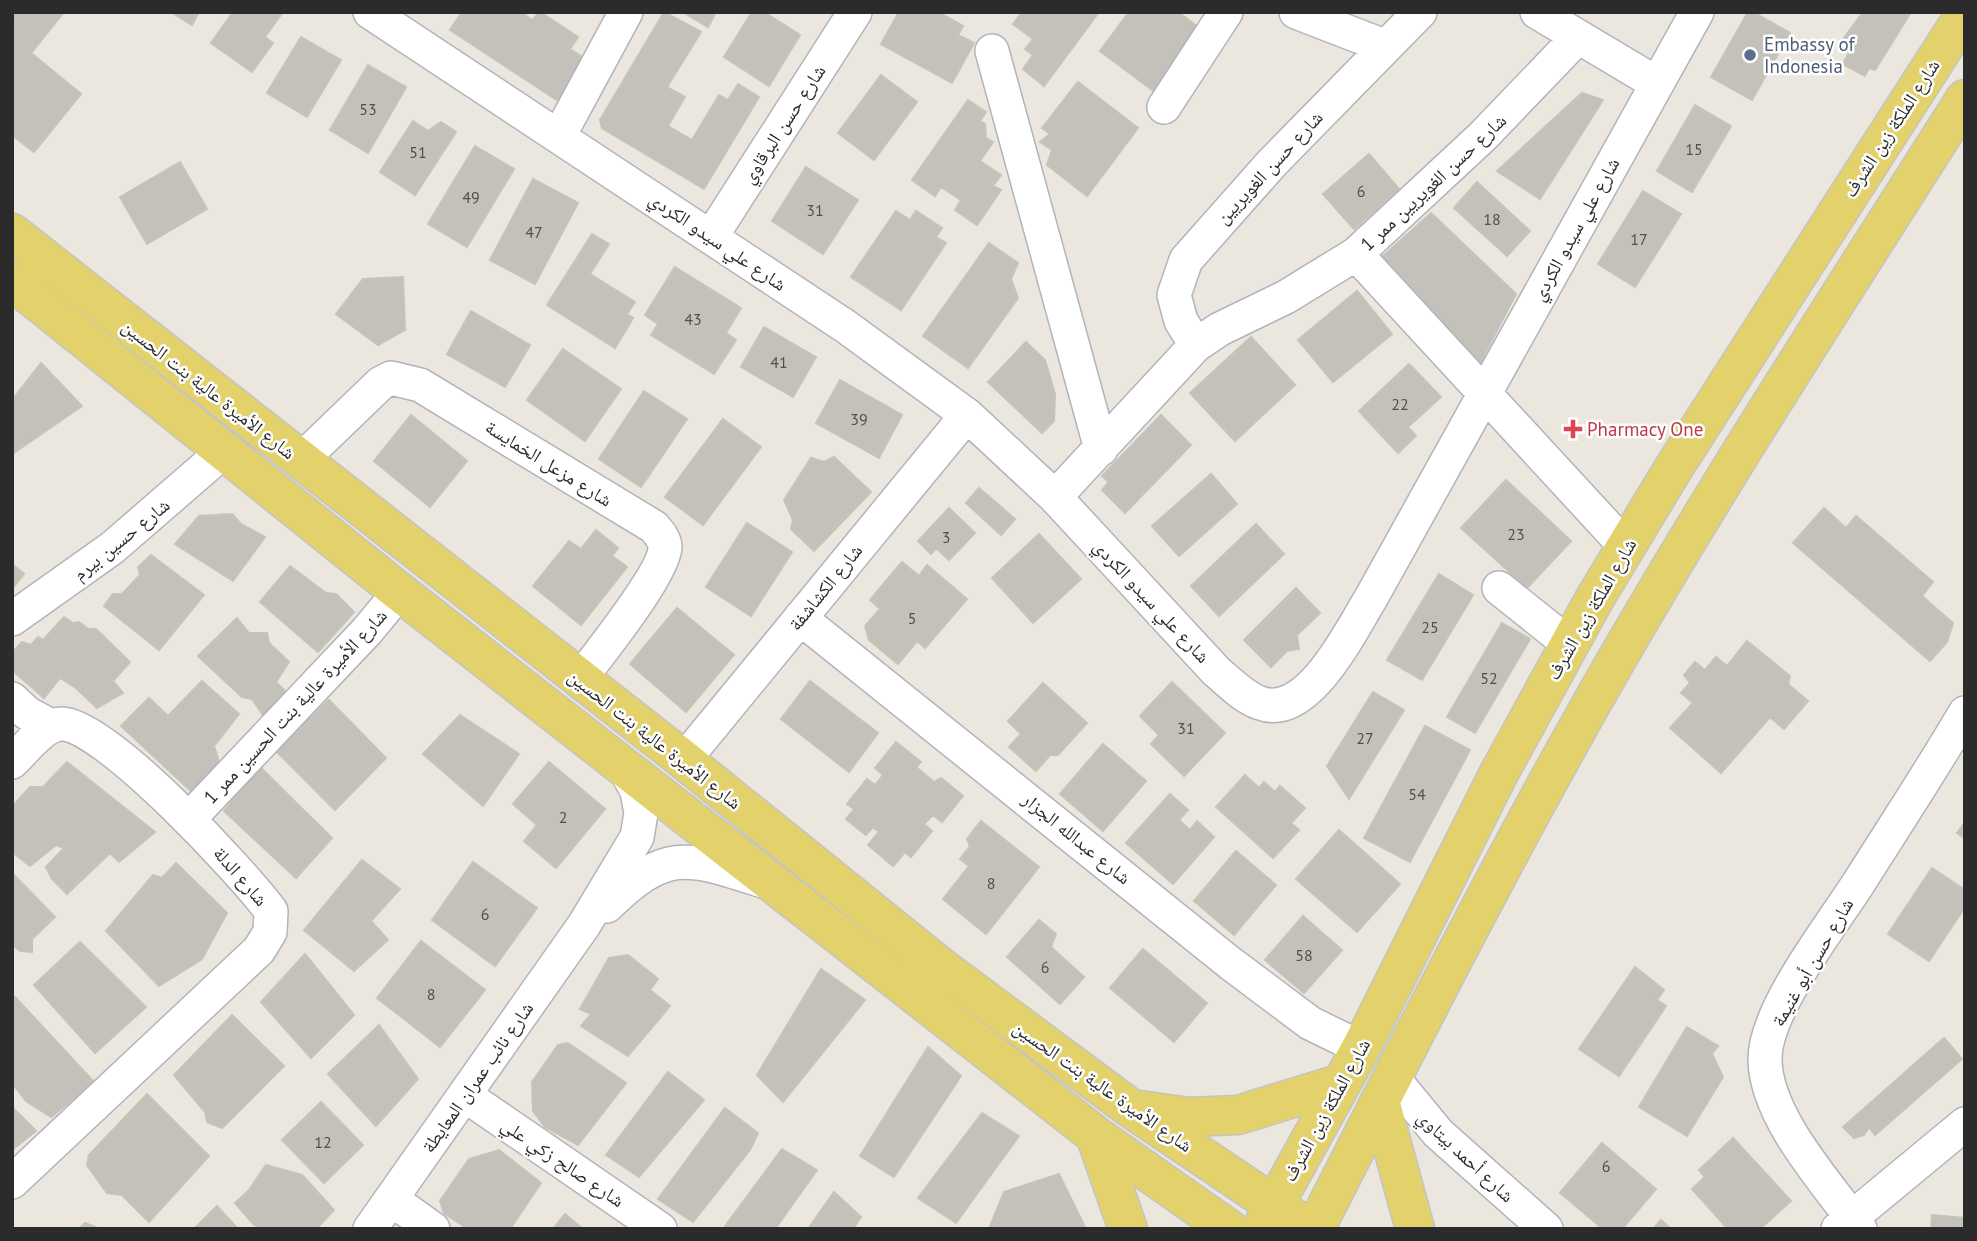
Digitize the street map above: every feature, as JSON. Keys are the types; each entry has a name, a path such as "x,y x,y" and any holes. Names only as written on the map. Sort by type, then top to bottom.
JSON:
{"main road":[{"name":"شارع الملكة زين الشرف","path":"1268,1217 1361,1048 1493,785 1569,645 1626,547 1965,14"},
{"path":"1312,1229 1594,700 1797,362 1965,99"},
{"name":"شارع الأميرة عالية بنت الحسين","path":"12,233 684,760 942,968 1133,1110 1268,1217 1312,1229"},
{"name":"شارع الأميرة عالية بنت الحسين","path":"12,281 625,769 780,887 1095,1135 1229,1229"},
{"path":"391,585 412,547"},
{"path":"1133,1110 1189,1117 1238,1115 1342,1083"},
{"path":"1386,1089 1415,1229"},
{"path":"1095,1135 1128,1229"}],"street":[{"name":"شارع علي سيدو الكردي","path":"370,12 856,333 967,415 1055,497 1216,671 1262,704 1286,703 1309,689 1328,666 1420,514 1697,12"},
{"path":"559,136 626,12"},
{"name":"شارع حسن البرقاوي","path":"711,237 855,12"},
{"path":"1164,107 1226,12"},
{"path":"1296,12 1384,46"},
{"name":"شارع حسن الغويريين","path":"1196,345 1181,321 1174,295 1186,260 1216,222 1384,46 1420,12"},
{"path":"1537,12 1656,83"},
{"name":"شارع حسن الغويريين ممر 1","path":"1055,497 1196,345 1220,329 1286,297 1356,254 1483,136 1577,38"},
{"path":"992,51 1101,449"},
{"path":"1356,254 1626,547"},
{"name":"شارع مزعل الخمايسة","path":"300,461 381,383 391,378 404,379 443,398 654,527 662,536 665,545 658,567 580,679"},
{"name":"شارع الكشاشفة","path":"684,760 967,415"},
{"name":"شارع حسين بيرم","path":"12,619 65,584 122,540 224,451"},
{"name":"شارع الأميرة عالية بنت الحسين ممر 1","path":"189,820 367,631 391,602 391,585"},
{"path":"1499,588 1569,645"},
{"name":"شارع عبدالله الجزار","path":"800,618 1230,963 1310,1023 1361,1048"},
{"path":"12,699 27,713 51,726 12,762"},
{"name":"شارع حسن أبو غنيمة","path":"1850,1225 1774,1100 1765,1059 1769,1037 1778,1012 1805,965 1965,713"},
{"name":"شارع الدلة","path":"12,1182 232,978 259,950 270,932 271,911 254,887 189,820 98,739 78,727 63,724 51,726"},
{"name":"شارع نائب عمران المعايطة","path":"370,1229 584,925 637,838 641,813 636,791 625,769"},
{"name":"شارع نائب عمران المعايطة","path":"584,925 643,874 677,861 724,867 780,887"},
{"name":"شارع أحمد بيتاوي","path":"1386,1089 1546,1229"},
{"name":"شارع صالح زكي علي","path":"466,1096 660,1229"},
{"path":"1850,1225 1965,1124"},
{"path":"391,1199 433,1229"}],"building":[{"path":"15,12 64,12 31,53 81,94 34,152 12,135"},
{"path":"171,12 199,12 192,25"},
{"path":"242,12 283,12 265,37 273,43 252,72 211,43 231,15"},
{"path":"462,12 521,12 532,20 540,12 578,37 570,49 587,60 560,102 450,30"},
{"path":"664,12 701,32 667,87 685,97 668,126 692,140 719,95 728,100 738,84 759,97 704,189 602,128 600,120"},
{"path":"683,12 716,12 708,27"},
{"path":"752,12 764,12 800,35 769,86 724,57"},
{"path":"899,12 938,12 963,26 958,35 974,43 952,83 881,44"},
{"path":"1022,12 1099,12 1044,86 1023,69 1033,55 1025,49 1033,39 1013,24"},
{"path":"1129,12 1178,12 1202,30 1155,92 1100,51"},
{"name":"Embassy of Indonesia","path":"1748,12 1753,12 1790,33 1752,100 1711,77"},
{"path":"1863,12 1911,12 1875,70 1869,68 1865,76 1843,64 1849,52 1838,46"},
{"path":"301,37 341,60 307,117 267,93"},
{"path":"368,65 406,87 368,153 330,130"},
{"path":"881,75 917,102 874,160 838,133"},
{"path":"1078,82 1138,128 1087,196 1047,165 1052,150 1040,142 1050,134 1042,128"},
{"path":"1582,93 1603,100 1540,199 1497,171"},
{"path":"968,100 986,112 980,121 985,124 986,138 993,142 980,161 1001,175 993,186 1001,190 977,225 955,210 961,200 941,187 935,196 912,180"},
{"path":"1695,105 1731,126 1692,192 1657,171"},
{"path":"413,121 428,131 441,122 456,132 415,195 380,172"},
{"path":"475,146 514,169 467,247 428,224"},
{"path":"1369,154 1399,189 1354,229 1323,194"},
{"path":"180,162 207,209 147,244 120,197"},
{"path":"806,167 858,200 823,254 772,221"},
{"path":"533,179 578,203 535,284 490,260"},
{"path":"1477,182 1530,231 1507,256 1454,208"},
{"path":"1643,191 1681,214 1635,287 1598,264"},
{"path":"896,211 910,220 916,211 942,228 936,237 946,243 901,310 851,277"},
{"path":"1431,213 1516,294 1478,367 1382,257"},
{"path":"592,234 609,244 590,274 635,302 627,314 633,318 615,348 547,305"},
{"path":"989,243 1018,263 1011,279 1018,298 968,368 923,336"},
{"path":"675,267 741,308 726,333 736,340 714,374 651,335 658,324 645,315"},
{"path":"403,277 405,330 378,345 336,314 363,279"},
{"path":"1357,291 1392,334 1333,382 1298,340"},
{"path":"471,311 530,345 505,387 447,354"},
{"path":"764,327 816,357 793,397 741,367"},
{"path":"1251,337 1295,385 1235,441 1190,393"},
{"path":"1026,342 1045,360 1055,394 1054,421 1042,433 988,382"},
{"path":"563,349 621,389 585,441 527,400"},
{"path":"41,363 82,406 12,454 12,400"},
{"path":"1409,364 1441,397 1408,427 1416,436 1398,453 1359,411"},
{"path":"840,380 902,415 879,458 816,423"},
{"path":"644,391 687,419 641,487 599,459"},
{"path":"411,415 467,461 430,507 374,461"},
{"path":"1161,415 1191,445 1125,513 1102,490 1109,482 1102,476"},
{"path":"723,419 761,447 703,525 665,497"},
{"path":"834,457 871,492 814,551 791,529 793,520 784,500 811,458 824,462"},
{"path":"1211,474 1237,504 1179,556 1152,526"},
{"path":"1506,480 1571,541 1527,588 1461,528"},
{"path":"979,488 1015,519 1001,535 966,503"},
{"path":"949,508 975,533 949,560 936,548 931,554 918,541"},
{"path":"1824,508 1846,528 1856,516 1933,582 1922,596 1953,623 1947,642 1930,661 1793,543"},
{"path":"232,514 241,524 265,537 233,581 175,544 199,516"},
{"path":"747,523 792,552 751,616 706,587"},
{"path":"1256,524 1284,554 1219,616 1191,586"},
{"path":"596,530 618,548 612,556 627,567 581,625 533,586 569,541 581,549"},
{"path":"1039,534 1081,579 1033,623 992,578"},
{"path":"151,555 204,595 159,650 104,606 113,594 122,594 140,575 138,567"},
{"path":"902,562 919,576 927,565 967,599 925,648 917,641 898,664 869,640 865,626 880,609 870,600"},
{"path":"12,564 24,574 12,589"},
{"path":"290,566 326,593 336,594 354,612 318,652 260,602"},
{"path":"1439,574 1473,595 1422,680 1387,660"},
{"path":"1296,588 1320,613 1297,635 1299,649 1287,651 1271,667 1244,640"},
{"path":"677,608 734,655 686,712 630,664"},
{"path":"64,617 73,623 79,622 88,629 96,629 130,662 113,681 123,693 97,708 76,688 60,678 44,698 12,670 12,653 22,642 31,645 38,637 43,640"},
{"path":"237,618 249,633 267,633 269,643 289,662 276,682 294,700 269,724 252,699 242,697 198,656"},
{"path":"1502,623 1530,639 1475,733 1447,717"},
{"path":"1747,641 1790,676 1788,684 1808,701 1784,729 1770,717 1721,773 1670,728 1693,703 1681,693 1690,683 1684,675 1695,662 1705,670 1716,657 1727,666"},
{"path":"202,681 239,714 214,746 220,765 192,792 121,726 149,698 168,716"},
{"path":"810,681 878,733 849,772 781,719"},
{"path":"1172,682 1225,733 1184,776 1151,744 1159,735 1140,716"},
{"path":"1043,683 1087,723 1058,755 1050,755 1036,771 1009,747 1021,734 1008,721"},
{"path":"1373,692 1404,710 1349,799 1327,766"},
{"path":"329,700 386,758 335,810 276,751"},
{"path":"460,715 519,754 483,806 423,754"},
{"path":"1425,726 1470,750 1410,862 1364,838"},
{"path":"896,742 921,762 916,767 934,782 941,778 963,796 942,822 933,815 924,824 932,831 911,857 905,852 893,866 868,845 879,832 873,827 866,835 846,819 854,809 847,804 867,779 875,785 883,775 875,768"},
{"path":"1103,744 1146,781 1103,831 1060,794"},
{"path":"67,762 155,832 119,862 110,853 67,894 52,879 46,867 64,848 56,845 30,866 12,852 12,807 30,787 43,787"},
{"path":"549,762 605,809 556,868 524,841 537,825 513,804"},
{"path":"260,767 332,838 296,878 224,811"},
{"path":"1245,775 1259,788 1264,782 1275,792 1280,786 1305,808 1291,823 1299,830 1273,858 1216,807"},
{"path":"1170,794 1188,810 1179,820 1190,830 1197,821 1214,837 1173,884 1126,843"},
{"path":"981,821 1039,867 986,934 943,899 969,866 960,859 970,846 967,839"},
{"path":"1965,822 1965,838 1957,833"},
{"path":"1339,830 1400,884 1357,932 1296,879"},
{"path":"1236,851 1276,885 1234,935 1194,901"},
{"path":"362,860 400,889 371,921 388,940 354,971 304,930"},
{"path":"473,862 537,908 495,966 432,920"},
{"path":"176,863 227,913 202,959 159,986 106,931 153,875 162,878"},
{"path":"1932,868 1965,890 1965,907 1929,961 1888,934"},
{"path":"12,873 55,917 32,939 32,952 20,951 12,944"},
{"path":"1303,916 1342,950 1304,993 1265,960"},
{"path":"1039,920 1056,934 1051,947 1084,977 1060,1004 1007,957"},
{"path":"421,941 485,990 440,1047 377,998"},
{"path":"80,942 146,1007 95,1053 34,985"},
{"path":"1143,949 1207,1003 1174,1042 1110,988"},
{"path":"305,954 354,1015 311,1058 261,1002"},
{"path":"628,955 658,979 650,990 670,1006 628,1056 581,1026 591,1014 580,1009 609,958"},
{"path":"1635,967 1664,990 1657,1000 1666,1006 1619,1076 1579,1049"},
{"path":"821,969 865,1000 783,1102 757,1075"},
{"path":"15,997 94,1082 51,1117 26,1101 12,1083 12,1000"},
{"path":"232,1015 284,1066 222,1128 207,1122 205,1112 174,1075"},
{"path":"379,1025 418,1079 376,1126 328,1074"},
{"path":"1687,1027 1718,1046 1712,1054 1723,1077 1687,1136 1639,1107"},
{"path":"1944,1038 1962,1059 1875,1135 1869,1127 1864,1135 1854,1138 1843,1127"},
{"path":"568,1043 626,1083 578,1145 545,1127 533,1111 532,1082 558,1045"},
{"path":"928,1047 961,1076 894,1177 860,1156"},
{"path":"668,1072 704,1100 639,1177 606,1155"},
{"path":"147,1094 209,1156 149,1222 122,1195 107,1193 87,1165 89,1155"},
{"path":"321,1102 363,1145 324,1183 282,1140"},
{"path":"12,1107 36,1131 12,1150"},
{"path":"725,1108 758,1133 750,1150 693,1222 658,1199"},
{"path":"982,1113 1019,1136 956,1223 918,1198"},
{"path":"1733,1138 1791,1201 1760,1229 1728,1229 1692,1189 1705,1177 1699,1170"},
{"path":"1602,1143 1656,1189 1622,1229 1603,1229 1560,1193"},
{"path":"782,1149 817,1170 775,1229 723,1229"},
{"path":"499,1150 541,1183 510,1229 468,1229 444,1213 440,1201 469,1159"},
{"path":"266,1165 302,1175 334,1210 316,1229 265,1229 254,1225 235,1203 249,1190"},
{"path":"1059,1174 1086,1229 989,1229 1004,1192"},
{"path":"834,1192 861,1217 853,1229 808,1229"},
{"path":"217,1206 238,1229 194,1229"},
{"path":"565,1214 583,1229 553,1229"},
{"path":"1932,1215 1965,1218 1965,1229 1931,1229"},
{"path":"1661,1220 1671,1229 1653,1229"},
{"path":"85,1223 100,1229 79,1229"}],"place":[{"name":"Embassy of Indonesia","path":"1750,55"},
{"name":"Pharmacy One","path":"1573,429"}]}
